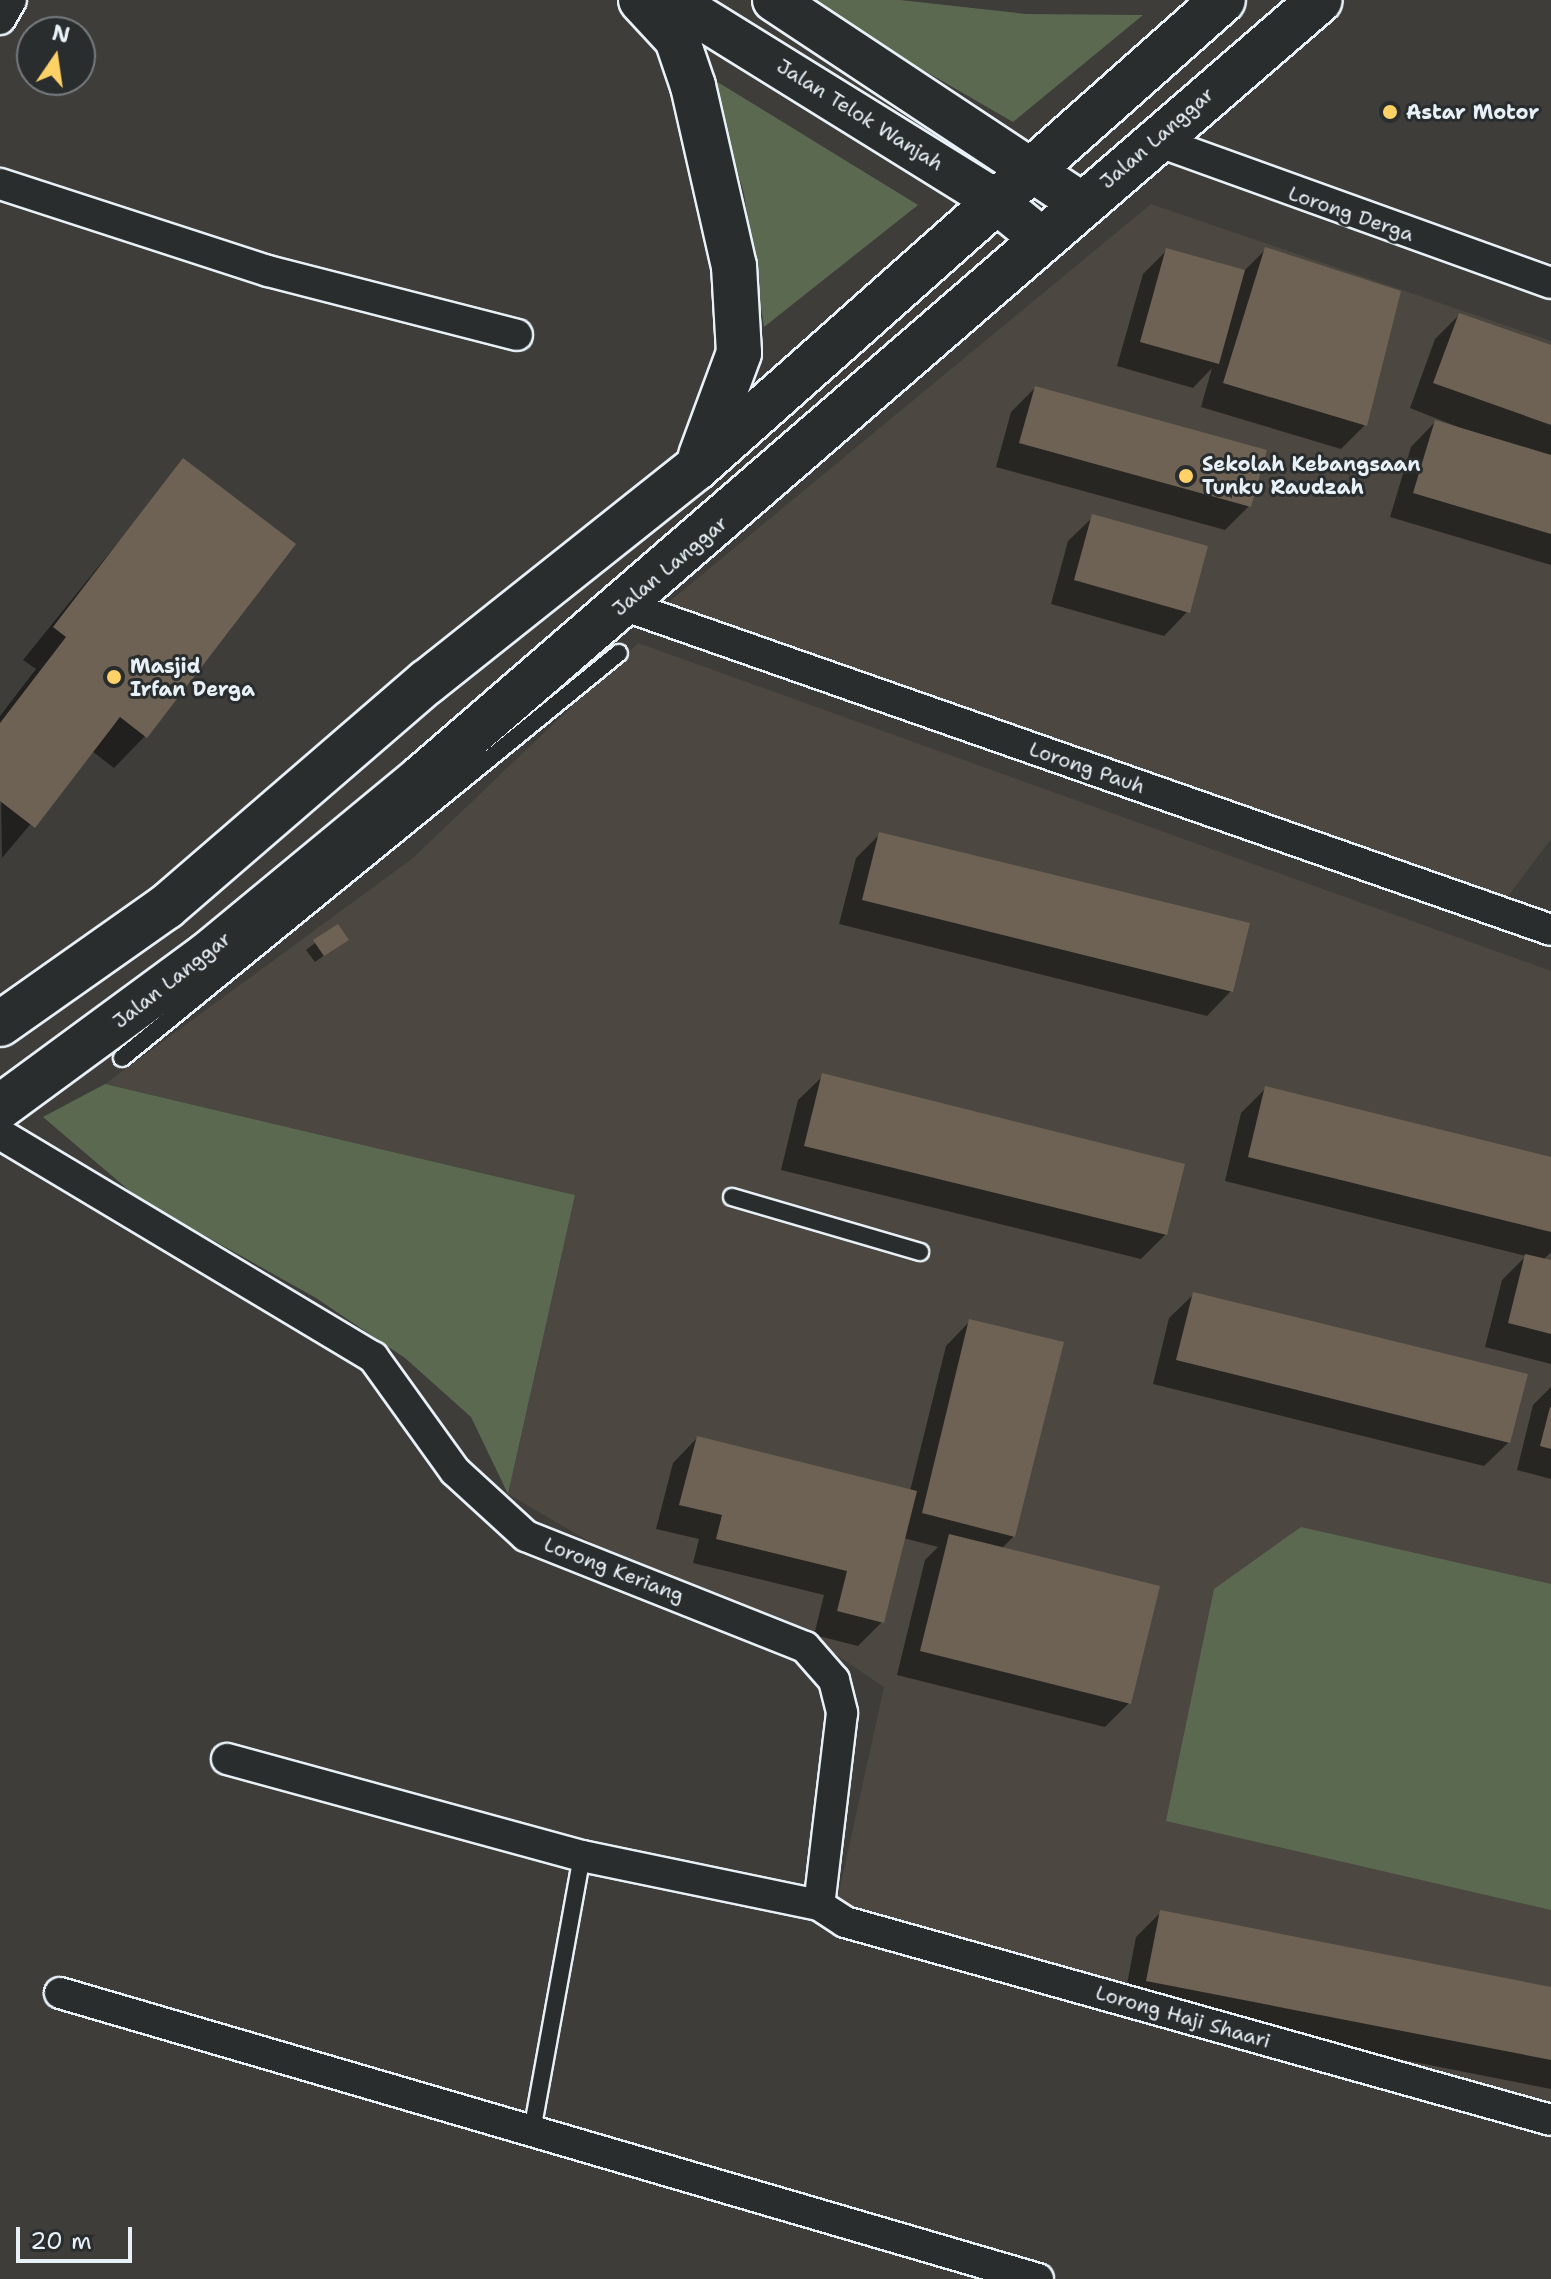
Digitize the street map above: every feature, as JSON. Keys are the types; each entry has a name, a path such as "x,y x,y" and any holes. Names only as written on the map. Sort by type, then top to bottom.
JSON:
{"main road":[{"path":"641,0 677,39 693,86 734,266 739,353 695,469"},
{"name":"Jalan Telok Wanjah","path":"672,0 994,200 1042,239"},
{"path":"774,0 1031,165 1081,203"},
{"path":"0,1024 166,907 427,682 695,469 1031,165 1223,0"},
{"name":"Jalan Langgar","path":"0,1107 207,955 623,605 1081,203 1320,0"}],"street":[{"path":"0,19 11,0"},
{"name":"Lorong Derga","path":"1154,140 1551,283"},
{"path":"0,184 268,271 517,335"},
{"name":"Lorong Pauh","path":"623,605 1551,930"},
{"name":"Lorong Keriang","path":"0,1134 373,1357 455,1471 526,1536 805,1647 834,1680 842,1713 819,1905"},
{"name":"Lorong Haji Shaari","path":"227,1759 582,1856 819,1905 845,1922 1551,2120"},
{"path":"60,1993 1038,2279"}],"lane":[{"path":"122,1058 619,653"},
{"path":"732,1197 920,1252"},
{"path":"532,2131 582,1856"}],"shaded area":[{"name":"Sekolah Kebangsaan Tunku Raudzah","path":"1151,204 1551,341 1551,839 1503,903 658,611"},
{"path":"638,643 1551,971 1551,2111 834,1915 884,1687 826,1648 604,1550 508,1494 575,1195 105,1084 413,858"}],"green space":[{"path":"802,0 900,0 1026,14 1143,15 1013,122"},
{"path":"711,78 918,205 764,327 744,194"},
{"path":"105,1084 575,1195 508,1494 471,1417 405,1358 316,1298 138,1198 43,1117"},
{"path":"1301,1527 1551,1584 1551,1910 1166,1821 1214,1589"}],"building":[{"path":"1265,247 1401,291 1367,426 1223,383"},
{"path":"1166,248 1245,270 1219,364 1140,342"},
{"path":"1459,313 1551,345 1551,425 1433,383"},
{"path":"1035,386 1267,450 1251,507 1019,443"},
{"path":"1435,420 1551,455 1551,534 1413,493"},
{"name":"Masjid Irfan Derga","path":"183,458 296,544 147,738 120,717 35,828 0,801 0,723 66,637 53,627"},
{"path":"1092,514 1208,546 1190,613 1074,580"},
{"path":"879,832 1250,923 1233,992 862,900"},
{"path":"338,924 349,940 324,956 313,940"},
{"path":"822,1073 1185,1164 1167,1235 804,1146"},
{"path":"1265,1086 1551,1157 1551,1232 1248,1157"},
{"path":"1525,1254 1551,1260 1551,1334 1508,1323"},
{"path":"1193,1292 1528,1374 1510,1443 1176,1360"},
{"path":"969,1319 1064,1342 1015,1537 922,1513"},
{"path":"1551,1407 1551,1449 1540,1446"},
{"path":"697,1436 917,1491 884,1623 837,1611 847,1571 716,1539 722,1515 679,1505"},
{"path":"949,1534 1160,1586 1131,1704 920,1651"},
{"path":"1160,1910 1551,1987 1551,2060 1146,1981"}],"place":[{"name":"Astar Motor","path":"1390,112"},
{"name":"Sekolah Kebangsaan Tunku Raudzah","path":"1186,476"},
{"name":"Masjid Irfan Derga","path":"114,677"}]}
